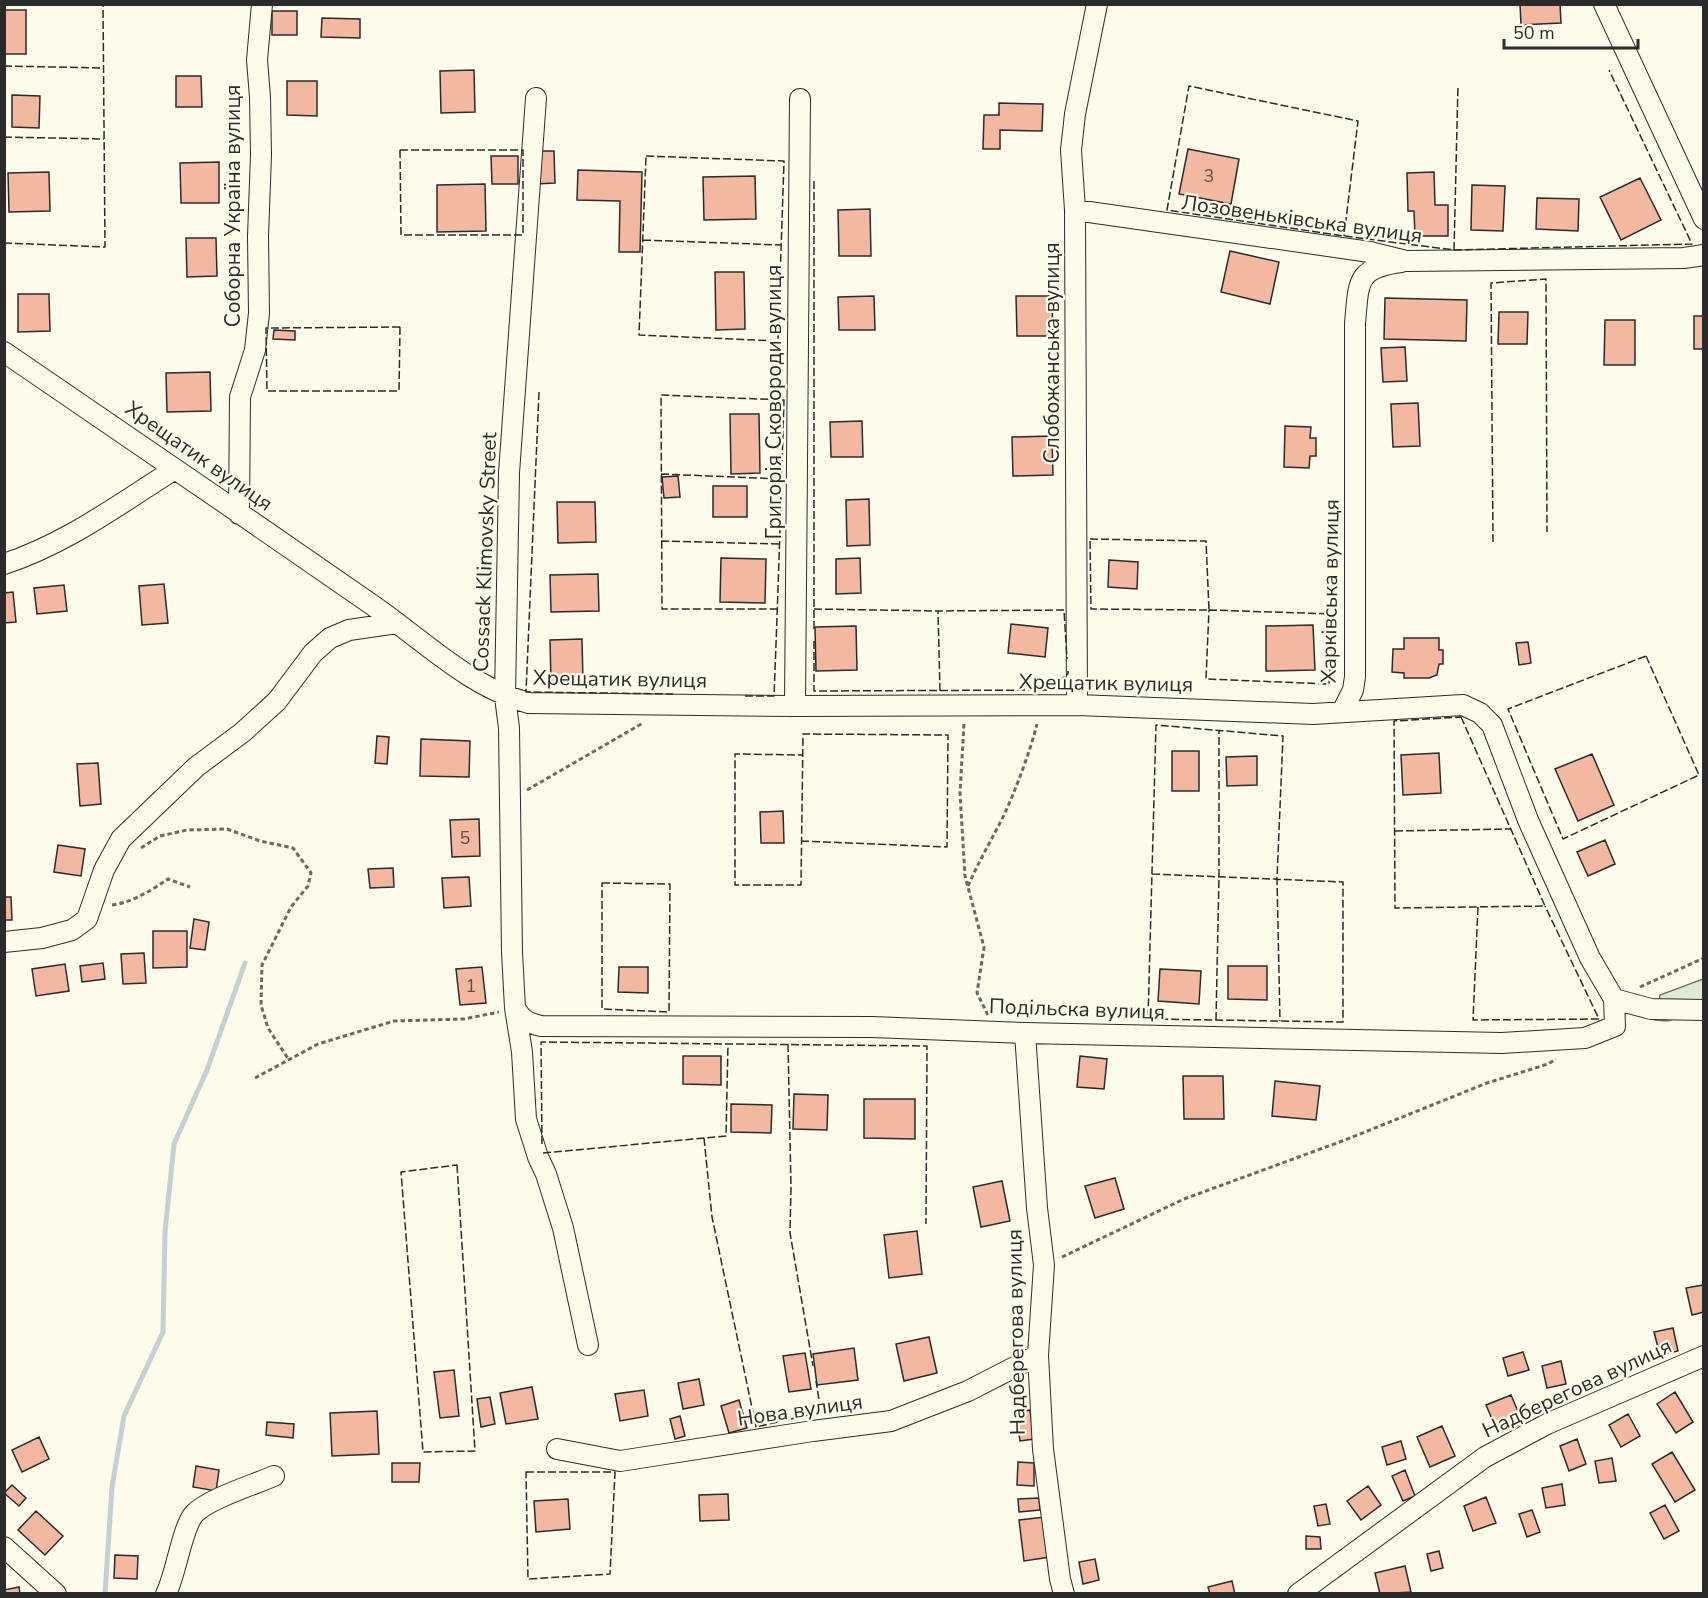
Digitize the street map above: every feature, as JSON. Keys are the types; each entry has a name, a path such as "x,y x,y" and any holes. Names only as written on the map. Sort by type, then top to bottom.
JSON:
{"street":[{"name":"Соборна Україна вулиця","path":"239,514 240,397 255,350 259,313 258,236 261,155 260,97 256,60 262,4"},
{"name":"Слобожанська вулиця","path":"1077,705 1075,210 1071,150 1075,114 1096,4"},
{"path":"1604,4 1704,219"},
{"name":"Cossack Klimovsky Street","path":"515,1008 509,728 505,697 509,473 536,98"},
{"name":"Григорія Сковороди вулиця","path":"795,706 801,99"},
{"name":"Лозовеньківська вулиця","path":"1075,210 1370,252 1406,261 1684,258 1704,255"},
{"name":"Харківська вулиця","path":"1406,261 1375,267 1364,276 1359,288 1355,323 1355,677 1353,690 1342,712 1463,705 1480,713 1492,724 1528,820 1575,926 1590,958 1614,999"},
{"name":"Хрещатик вулиця","path":"4,352 462,670 505,697 529,703 564,705 1077,705 1313,714 1342,712"},
{"path":"4,564 29,556 56,543 175,469"},
{"path":"4,942 42,938 72,930 87,919 104,870 128,830 196,767 243,732 277,702 313,653 330,638 348,630 397,623"},
{"path":"1614,999 1651,1009 1704,1010"},
{"name":"Подільска вулиця","path":"515,1008 521,1018 528,1023 542,1026 872,1027 1025,1033 1502,1043 1585,1038 1615,1026 1614,999"},
{"path":"515,1008 522,1052 526,1119 563,1228 588,1345"},
{"name":"Надберегова вулиця","path":"1025,1033 1037,1208 1044,1265 1038,1355 1043,1449 1060,1579 1064,1593"},
{"name":"Нова вулиця","path":"557,1449 620,1461 891,1421 968,1391 1038,1355"},
{"name":"Надберегова вулиця","path":"1298,1593 1485,1457 1547,1424 1704,1356"},
{"path":"166,1593 193,1515 210,1503 274,1476"},
{"path":"4,1548 56,1593"}],"path":[{"path":"966,705 960,793 965,876 984,947 977,993 988,1016"},
{"path":"968,886 981,855 1004,814 1033,739 1041,705"},
{"path":"510,800 649,720"},
{"path":"132,853 160,836 187,830 217,829 227,829 260,842 293,848 311,873 308,886 291,907 262,965 261,1005 268,1028 289,1060"},
{"path":"92,907 120,904 155,889 168,879 190,887"},
{"path":"1614,999 1704,958"},
{"path":"255,1078 318,1044 394,1021 464,1019 515,1008"},
{"path":"1044,1265 1184,1199 1345,1140 1487,1083 1548,1064 1558,1058"}],"green space":[{"path":"1703,979 1703,1007 1668,1021 1655,1020 1660,995"}],"building":[{"path":"1520,4 1560,4 1561,23 1521,25"},
{"path":"4,10 26,10 26,54 4,54"},
{"path":"272,11 297,11 297,35 272,35"},
{"path":"322,18 360,19 360,38 321,37"},
{"path":"474,70 475,112 441,113 440,71"},
{"path":"176,76 201,76 202,107 176,107"},
{"path":"287,81 317,81 317,116 287,115"},
{"path":"12,95 40,96 39,128 12,127"},
{"path":"999,103 1043,104 1042,131 1000,130 1000,149 983,149 984,115 999,115"},
{"path":"1188,149 1239,159 1231,204 1179,194"},
{"path":"534,151 554,151 555,183 535,184"},
{"path":"491,156 518,156 518,184 492,184"},
{"path":"219,162 219,203 181,203 180,163"},
{"path":"578,170 642,172 640,252 619,252 620,201 577,200"},
{"path":"49,172 50,211 9,212 8,173"},
{"path":"1434,172 1435,205 1448,205 1448,236 1415,236 1414,211 1408,211 1407,173"},
{"path":"755,176 756,219 704,220 703,177"},
{"path":"1640,178 1661,220 1621,240 1600,197"},
{"path":"485,184 486,231 437,232 437,185"},
{"path":"1472,185 1505,186 1503,231 1471,230"},
{"path":"1537,198 1579,199 1578,231 1536,229"},
{"path":"870,209 871,256 839,256 838,210"},
{"path":"186,238 216,238 217,276 187,277"},
{"path":"1230,251 1279,262 1270,304 1221,292"},
{"path":"715,272 744,272 745,329 716,330"},
{"path":"18,294 49,294 50,331 18,332"},
{"path":"874,296 875,330 839,330 838,297"},
{"path":"1016,296 1052,296 1053,336 1017,336"},
{"path":"1385,298 1467,300 1466,341 1384,339"},
{"path":"1499,312 1528,312 1527,344 1498,344"},
{"path":"1694,316 1704,316 1704,349 1694,349"},
{"path":"1605,320 1635,320 1635,365 1604,365"},
{"path":"274,330 295,331 295,340 273,339"},
{"path":"1405,347 1407,381 1383,382 1381,348"},
{"path":"210,372 211,411 167,412 166,373"},
{"path":"1418,403 1420,446 1393,447 1391,404"},
{"path":"730,414 759,414 760,473 731,474"},
{"path":"862,421 863,457 831,457 830,422"},
{"path":"1285,426 1311,427 1310,438 1316,438 1316,456 1310,456 1309,468 1284,467"},
{"path":"1052,436 1053,475 1013,476 1012,437"},
{"path":"678,476 680,497 664,498 662,477"},
{"path":"713,486 747,486 747,517 713,517"},
{"path":"869,499 870,545 847,546 846,500"},
{"path":"557,502 595,502 596,542 558,543"},
{"path":"721,558 766,559 765,603 720,602"},
{"path":"860,558 861,593 836,594 836,559"},
{"path":"1109,560 1138,562 1137,589 1108,587"},
{"path":"598,574 599,611 551,612 550,575"},
{"path":"164,584 168,623 142,625 139,586"},
{"path":"64,585 67,611 37,614 34,588"},
{"path":"13,592 16,622 4,623 4,593"},
{"path":"1011,624 1048,628 1045,657 1008,653"},
{"path":"1313,625 1315,670 1266,671 1266,626"},
{"path":"856,626 857,670 816,671 815,627"},
{"path":"1404,638 1439,638 1439,650 1443,650 1443,664 1439,664 1437,675 1429,678 1404,678 1404,673 1392,672 1393,649 1404,649"},
{"path":"582,639 583,682 551,683 550,640"},
{"path":"1528,642 1531,663 1519,665 1516,643"},
{"path":"377,736 389,737 387,764 375,763"},
{"path":"421,739 470,741 469,777 420,776"},
{"path":"1172,751 1199,751 1199,791 1172,791"},
{"path":"1439,753 1441,793 1403,795 1401,755"},
{"path":"1592,754 1614,805 1578,821 1555,769"},
{"path":"1257,756 1257,785 1227,786 1226,757"},
{"path":"98,763 101,804 80,806 77,764"},
{"path":"783,811 784,843 761,843 760,812"},
{"path":"479,819 480,856 452,857 450,820"},
{"path":"1605,840 1615,864 1588,876 1577,852"},
{"path":"58,845 85,849 81,876 54,872"},
{"path":"393,868 394,887 370,888 368,869"},
{"path":"469,877 471,906 444,908 442,878"},
{"path":"4,897 11,897 12,920 4,920"},
{"path":"194,919 209,922 205,950 190,948"},
{"path":"153,931 187,931 187,967 153,968"},
{"path":"144,953 146,983 123,984 121,954"},
{"path":"103,963 105,979 82,982 80,966"},
{"path":"65,964 69,991 36,996 32,969"},
{"path":"1228,966 1267,966 1267,1000 1228,999"},
{"path":"482,967 486,1003 460,1005 456,969"},
{"path":"619,967 648,967 648,993 618,992"},
{"path":"1160,969 1201,971 1199,1004 1158,1001"},
{"path":"683,1056 721,1056 721,1085 683,1084"},
{"path":"1080,1056 1107,1059 1104,1089 1077,1087"},
{"path":"1183,1076 1223,1076 1224,1119 1184,1119"},
{"path":"1275,1081 1320,1086 1316,1120 1272,1116"},
{"path":"794,1094 828,1095 827,1130 793,1129"},
{"path":"864,1099 915,1099 915,1139 864,1138"},
{"path":"731,1104 772,1105 771,1133 731,1132"},
{"path":"1115,1178 1124,1209 1095,1218 1085,1186"},
{"path":"1002,1181 1010,1221 981,1227 973,1187"},
{"path":"917,1231 922,1274 889,1278 884,1235"},
{"path":"1703,1285 1704,1312 1692,1315 1686,1288"},
{"path":"1673,1328 1678,1351 1660,1355 1654,1332"},
{"path":"929,1337 937,1373 904,1381 896,1344"},
{"path":"854,1348 858,1380 817,1385 813,1354"},
{"path":"1523,1352 1529,1370 1508,1376 1503,1358"},
{"path":"805,1353 811,1389 789,1392 783,1356"},
{"path":"1561,1361 1566,1384 1547,1388 1542,1366"},
{"path":"454,1370 459,1416 440,1418 434,1372"},
{"path":"699,1379 704,1405 683,1409 678,1383"},
{"path":"532,1387 538,1419 506,1424 500,1393"},
{"path":"644,1390 648,1416 620,1421 615,1394"},
{"path":"1675,1392 1693,1422 1676,1433 1657,1404"},
{"path":"1511,1395 1523,1423 1498,1433 1486,1405"},
{"path":"490,1397 495,1424 481,1427 477,1399"},
{"path":"739,1400 747,1428 729,1433 721,1406"},
{"path":"1030,1410 1034,1439 1020,1441 1016,1413"},
{"path":"377,1411 379,1454 332,1456 330,1413"},
{"path":"1628,1414 1640,1436 1621,1447 1609,1425"},
{"path":"680,1416 685,1436 675,1439 670,1419"},
{"path":"267,1422 294,1424 293,1438 266,1435"},
{"path":"1442,1426 1455,1456 1430,1467 1417,1437"},
{"path":"39,1437 49,1459 22,1472 12,1450"},
{"path":"1577,1439 1586,1464 1569,1471 1560,1446"},
{"path":"1401,1441 1406,1459 1387,1465 1382,1447"},
{"path":"1672,1452 1695,1490 1675,1502 1652,1464"},
{"path":"1612,1458 1616,1481 1599,1483 1595,1461"},
{"path":"1018,1462 1034,1463 1034,1486 1017,1485"},
{"path":"392,1463 420,1463 419,1482 392,1482"},
{"path":"196,1466 219,1470 216,1491 193,1487"},
{"path":"1405,1470 1415,1496 1403,1501 1392,1476"},
{"path":"1562,1484 1565,1505 1546,1508 1542,1488"},
{"path":"12,1485 26,1498 19,1506 4,1493"},
{"path":"1368,1486 1381,1505 1361,1520 1347,1501"},
{"path":"728,1494 729,1520 700,1521 699,1495"},
{"path":"1486,1497 1496,1523 1473,1531 1464,1506"},
{"path":"1039,1498 1040,1510 1019,1512 1018,1499"},
{"path":"568,1499 570,1529 536,1532 534,1501"},
{"path":"1326,1504 1330,1524 1318,1526 1314,1506"},
{"path":"1665,1505 1679,1531 1664,1539 1650,1513"},
{"path":"1532,1510 1540,1532 1527,1537 1519,1514"},
{"path":"36,1511 63,1536 45,1555 18,1530"},
{"path":"1045,1517 1050,1557 1024,1561 1019,1520"},
{"path":"1306,1536 1320,1537 1321,1549 1306,1549"},
{"path":"1439,1551 1443,1568 1431,1571 1427,1554"},
{"path":"115,1555 138,1556 137,1579 114,1578"},
{"path":"1095,1559 1099,1580 1083,1584 1079,1562"},
{"path":"1405,1566 1411,1592 1380,1594 1375,1573"},
{"path":"1232,1581 1235,1594 1210,1594 1208,1587"},
{"path":"19,1587 20,1594 4,1594 4,1590"}],"waterway":[{"path":"105,1594 112,1487 124,1416 163,1332 165,1232 174,1144 207,1070 245,963"}],"fence":[{"path":"4,243 105,247 103,4"},
{"path":"4,66 104,68"},
{"path":"1344,236 1358,121 1189,86 1167,210 1344,236 1454,250 1692,244 1609,70"},
{"path":"1454,250 1458,85"},
{"path":"4,137 104,139"},
{"path":"400,150 523,150 523,235 401,235 400,150"},
{"path":"646,156 784,161 778,341 639,335 646,156"},
{"path":"814,181 814,629"},
{"path":"643,240 781,245"},
{"path":"1493,542 1491,283 1546,279 1547,532"},
{"path":"400,327 399,391 267,391 266,328 400,327"},
{"path":"539,392 526,692 673,694"},
{"path":"745,696 774,696 778,585 784,400 661,395 662,609 777,609"},
{"path":"661,474 782,479"},
{"path":"1090,539 1206,541 1209,610 1091,609 1090,539"},
{"path":"661,541 779,544"},
{"path":"814,609 938,611"},
{"path":"940,691 938,611 1064,610 1067,659"},
{"path":"1209,610 1334,614 1329,684 1206,679 1209,610"},
{"path":"814,641 814,691 1047,690 1068,674 1068,671"},
{"path":"1646,656 1699,775 1563,839 1508,709 1646,656"},
{"path":"1461,717 1545,906 1395,908 1394,721 1461,717"},
{"path":"1152,874 1343,882 1343,1022 1148,1019 1156,725 1283,736 1277,879 1280,1021"},
{"path":"1216,1020 1219,731"},
{"path":"801,841 947,847 948,735 803,734 801,885 735,885 735,754 802,755"},
{"path":"1395,831 1511,829"},
{"path":"602,883 670,884 669,1012 602,1009 602,883"},
{"path":"1478,907 1473,1020 1599,1019 1545,906"},
{"path":"542,1144 541,1042 927,1046 926,1224"},
{"path":"543,1153 726,1136 728,1044"},
{"path":"788,1044 790,1233 813,1366"},
{"path":"704,1138 712,1217 756,1427 821,1412 816,1381"},
{"path":"457,1165 475,1451 423,1452 401,1172 457,1165"},
{"path":"526,1472 615,1472 610,1574 528,1579 526,1472"}]}
